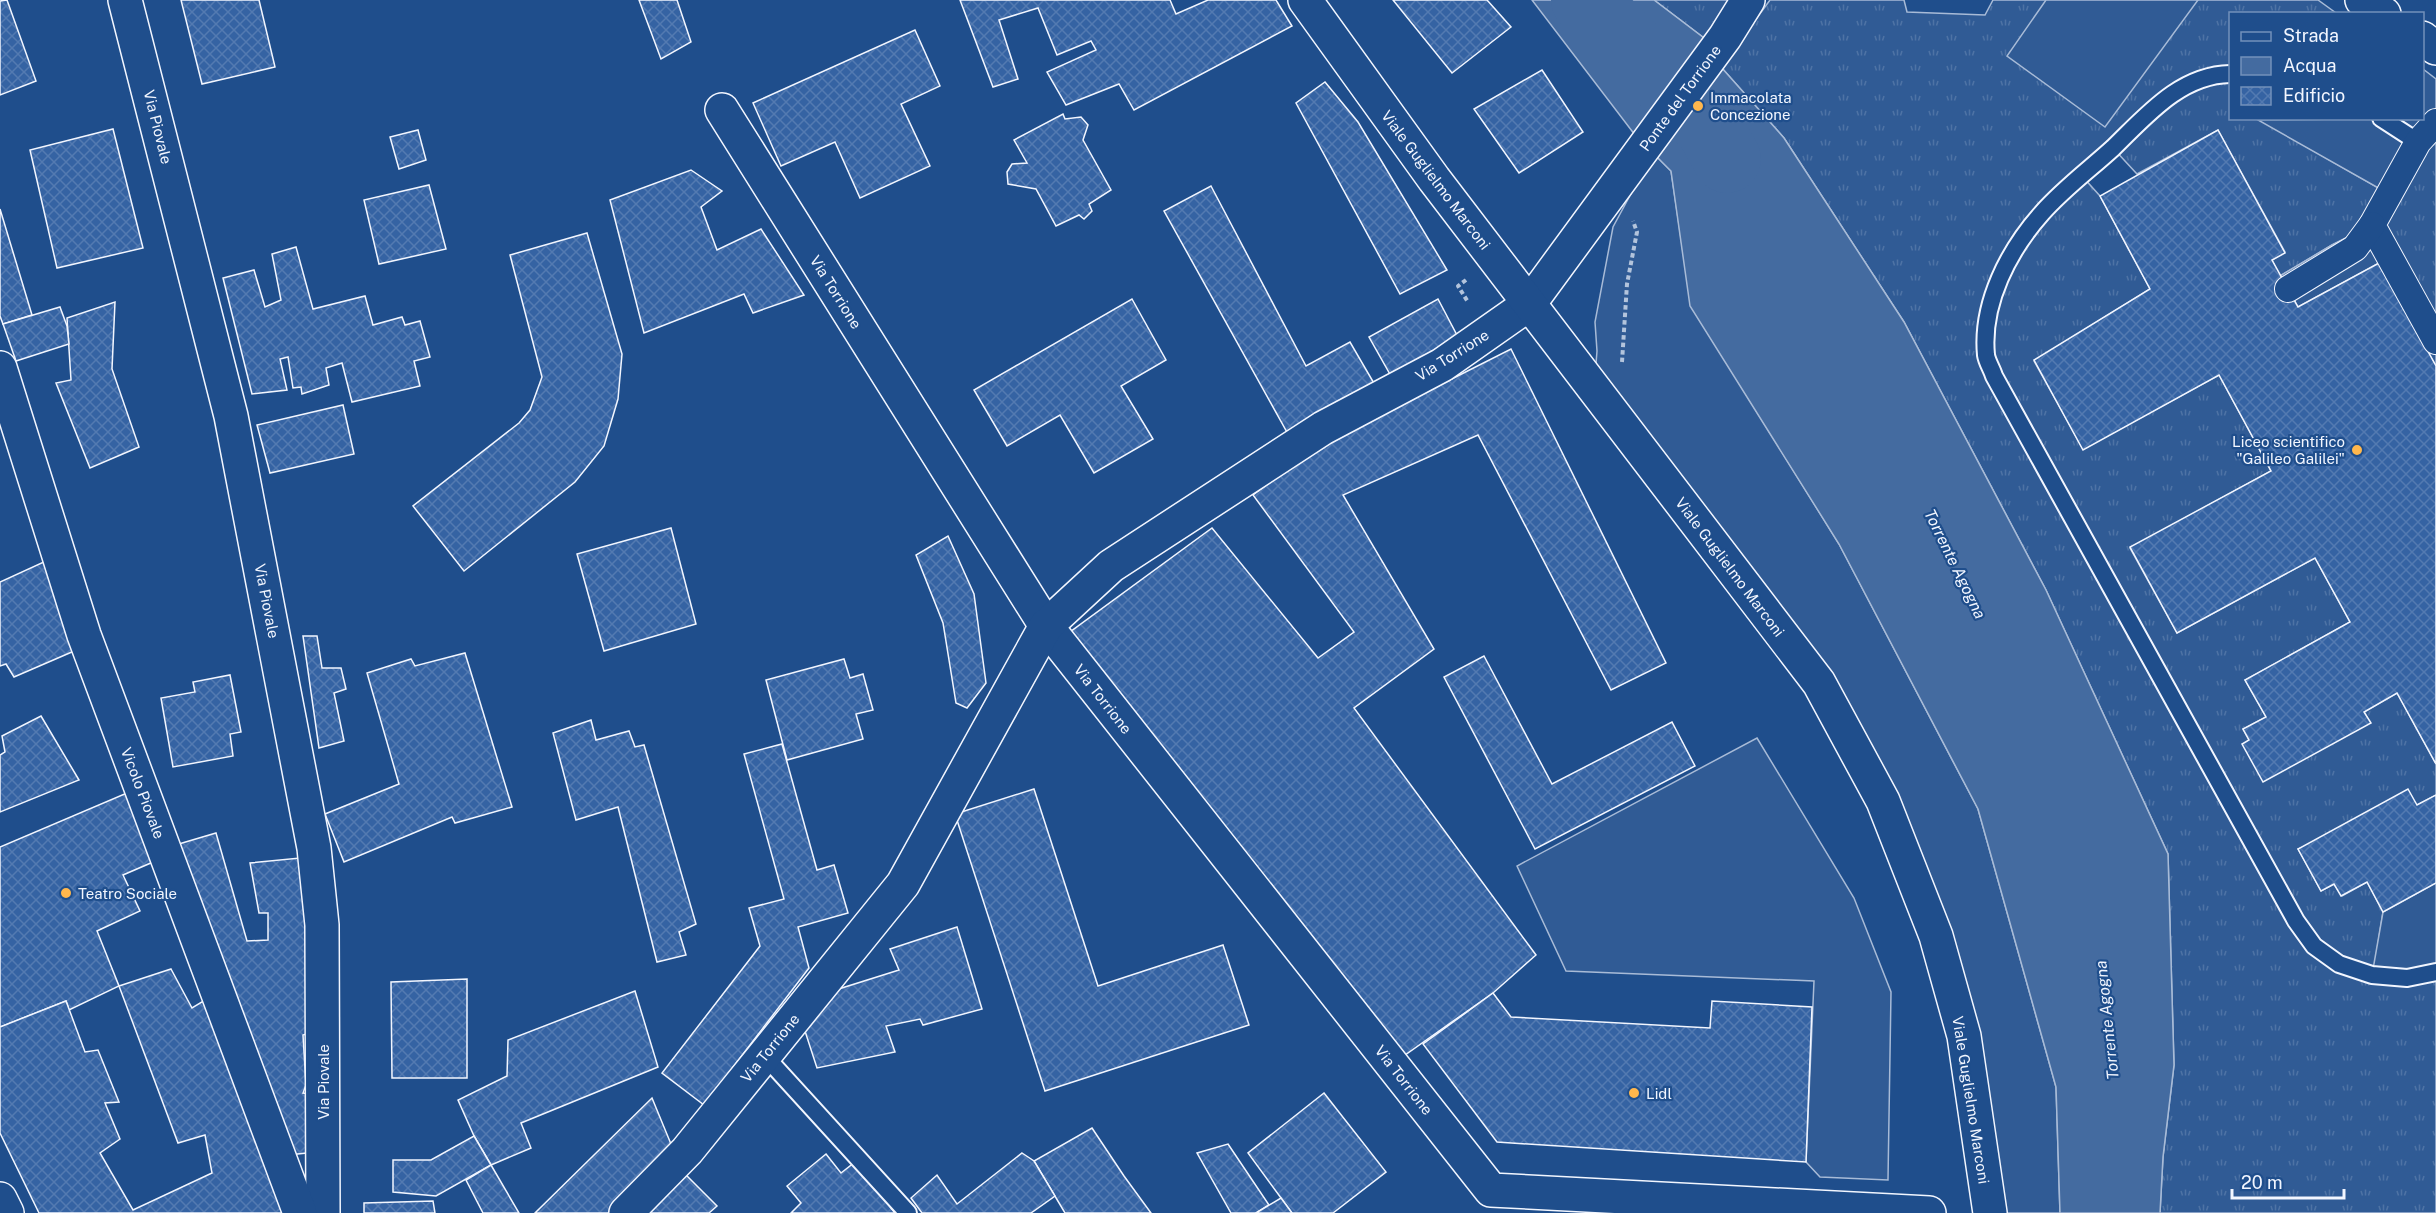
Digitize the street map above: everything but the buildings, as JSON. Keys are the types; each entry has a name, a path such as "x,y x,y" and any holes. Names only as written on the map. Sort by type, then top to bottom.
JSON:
{"street":[{"name":"Via Piovale","path":"125,0 231,416 314,848 322,925 323,1213"},
{"name":"Viale Guglielmo Marconi","path":"1305,0 1434,179 1819,683 1883,801 1936,936 1964,1036 1990,1213"},
{"name":"Ponte del Torrione","path":"1616,186 1725,37 1749,0"},
{"path":"2362,0 2381,12"},
{"name":"Via Torrione","path":"722,110 1046,626 1491,1190 1929,1213"},
{"path":"2288,289 2355,248 2372,225 2418,142 2436,122"},
{"name":"Via Torrione","path":"626,1213 687,1150 903,884 1046,626 1111,566 1323,428 1442,365 1529,304 1616,186"},
{"path":"2372,225 2436,341"},
{"name":"Vicolo Piovale","path":"0,368 88,645 300,1213"},
{"path":"0,1198 7,1213"}],"lane":[{"path":"2229,74 2197,82 2167,96 2042,212 2012,252 1999,279 1991,307 1986,357 2000,387 2296,921 2314,946 2339,964 2373,975 2407,978 2436,972"},
{"path":"2385,120 2418,142"},
{"path":"764,1055 908,1213"}],"path":[{"path":"1616,186 1633,220 1636,232 1627,284 1621,361 1623,369"}],"green space":[{"path":"1654,0 1735,0 1704,38"},
{"path":"1770,0 1904,0 1907,12 1985,15 1993,0 2318,0 2335,12 2229,12 2229,120 2260,120 2389,194 2436,122 2436,341 2372,225 2332,245 2280,276 2272,260 2285,252 2218,130 2137,174 2113,148 2082,176 2100,196 2150,289 2034,361 2083,449 2219,375 2271,471 2130,548 2177,633 2315,558 2350,622 2245,680 2266,717 2243,729 2249,740 2370,723 2364,712 2397,693 2436,764 2436,795 2417,805 2298,849 2321,891 2334,884 2342,896 2367,882 2383,912 2373,975 2436,972 2436,1213 2160,1213 2163,1157 2174,1065 2168,854 2046,590 1904,322 1784,138 1721,67"}],"shaded area":[{"path":"2046,0 2198,0 2105,127 2007,56"},
{"path":"2424,70 2436,79 2436,122 2389,194 2258,120 2424,120"},
{"path":"1653,153 1671,171 1691,306 1839,544 1978,809 2056,1087 2060,1213 1990,1213 1964,1036 1883,801 1594,389 1597,351 1595,322 1613,227"},
{"path":"2372,225 2436,341 2436,366 2379,263 2298,307 2280,276 2332,245"},
{"path":"1757,738 1854,898 1891,992 1888,1180 1820,1177 1806,1162 1814,981 1566,971 1517,866"},
{"path":"2436,883 2436,972 2372,975 2383,912"}],"water":[{"path":"1532,0 1654,0 1704,38 1678,75 1665,71 1656,81 1664,98 1635,135"},
{"path":"1721,67 1784,138 1904,322 2046,590 2168,854 2174,1065 2163,1157 2160,1213 2060,1213 2056,1087 1978,809 1839,544 1690,306 1671,171 1656,156"}],"waterway":[{"name":"Torrente Agogna","path":"1585,0 1709,127 1727,159"}],"place":[{"name":"Immacolata Concezione","path":"1698,106"},
{"name":"Liceo scientifico \"Galileo Galilei\"","path":"2357,450"},
{"name":"Teatro Sociale","path":"66,893"},
{"name":"Lidl","path":"1634,1093"}]}
